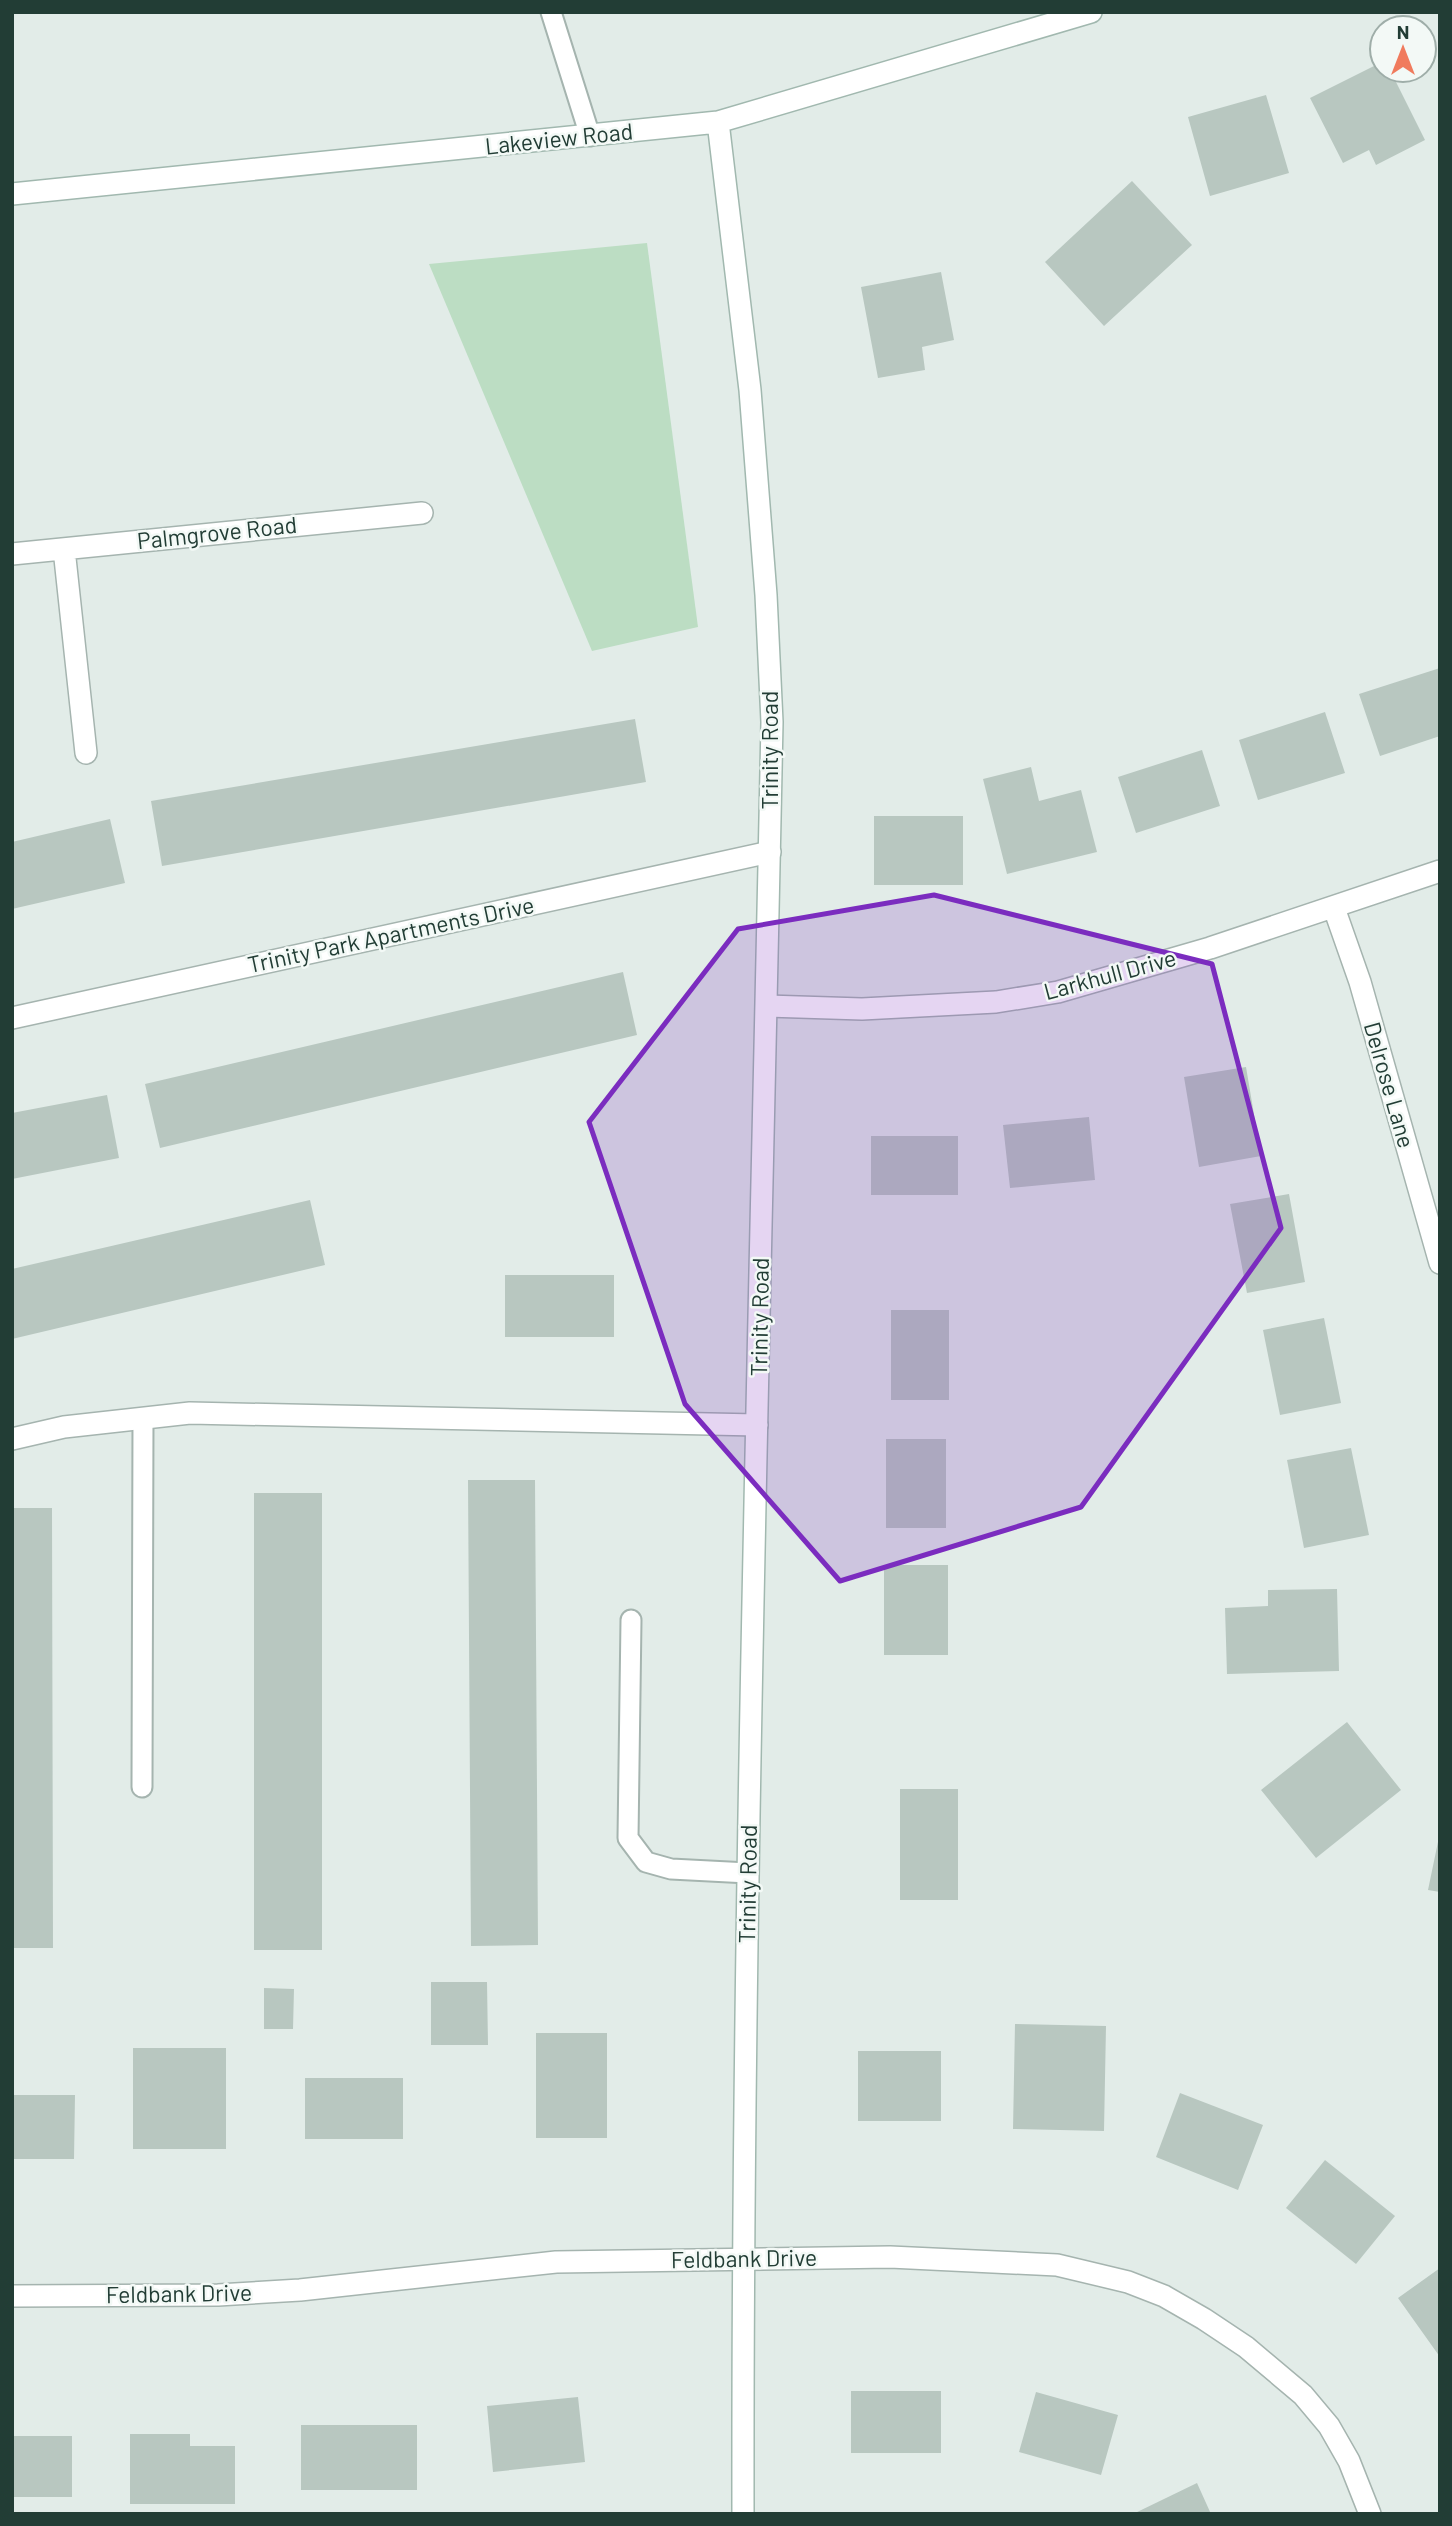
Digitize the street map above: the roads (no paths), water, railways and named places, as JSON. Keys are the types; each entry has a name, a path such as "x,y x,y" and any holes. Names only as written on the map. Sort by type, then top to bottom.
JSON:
{"street":[{"name":"Lakeview Road","path":"12,194 718,122 1091,12"},
{"name":"Trinity Road","path":"718,122 750,390 766,595 772,722 748,1872 743,2514"},
{"name":"Palmgrove Road","path":"12,554 422,513"},
{"path":"64,548 86,753"},
{"name":"Trinity Park Apartments Drive","path":"12,1018 770,852"},
{"name":"Larkhull Drive","path":"767,1006 862,1009 996,1003 1058,992 1210,948 1440,872"},
{"name":"Delrose Lane","path":"1334,908 1360,982 1440,1263"},
{"path":"12,1439 64,1427 190,1413 757,1425"},
{"name":"Feldbank Drive","path":"12,2296 218,2295 300,2290 556,2262 890,2257 1057,2265 1164,2296 1246,2347 1303,2395 1329,2426 1349,2461 1370,2514"}],"lane":[{"path":"551,12 590,136"},
{"path":"142,1787 143,1419"},
{"path":"631,1620 628,1839 646,1862 671,1869 748,1872"}]}
